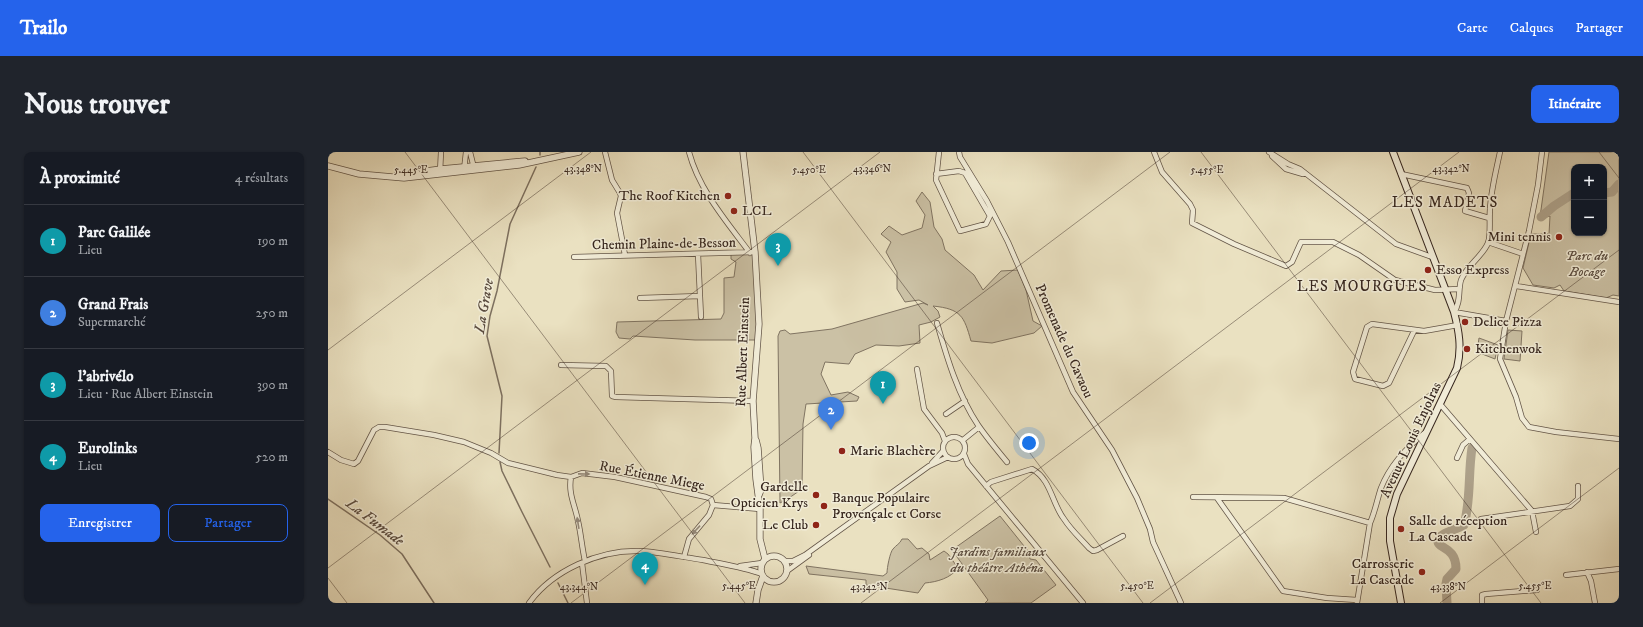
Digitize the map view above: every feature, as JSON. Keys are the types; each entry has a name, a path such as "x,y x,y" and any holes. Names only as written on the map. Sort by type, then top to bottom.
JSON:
{"main road":[{"name":"Avenue Louis Enjolras","path":"1393,152 1454,312 1460,339 1457,368 1397,494 1390,518 1390,541 1401,603"}],"street":[{"path":"441,152 441,171"},
{"path":"464,169 466,152"},
{"path":"470,152 474,168"},
{"path":"328,166 359,174 404,178 441,171 519,165 579,152"},
{"path":"605,152 612,180 621,196 617,213 625,255"},
{"path":"689,152 700,181 728,223 752,252"},
{"name":"Rue Albert Einstein","path":"743,152 746,170 759,324 753,401 755,438 758,448 761,490 759,495 760,539 764,561"},
{"name":"Rue Albert Einstein","path":"746,170 747,152"},
{"path":"936,174 959,171 965,173 990,216 986,224 960,231 936,180 936,174 939,152"},
{"name":"Promenade du Cavaou","path":"959,152 960,157 987,201 1008,242 1073,392 1112,450 1137,498 1150,529 1153,542 1181,603"},
{"path":"1154,152 1162,172 1190,204 1193,210 1192,223 1234,244 1286,266 1292,262 1301,242 1334,242 1359,255 1395,280 1435,290 1459,289"},
{"path":"1268,152 1286,169 1308,176 1396,244 1432,257"},
{"path":"1500,152 1492,192 1489,218 1490,237 1482,252 1466,270 1459,289 1458,307 1454,312 1506,321"},
{"path":"1542,152 1538,185 1516,286 1506,321 1500,359 1516,397 1525,424 1529,427 1556,432 1619,439"},
{"path":"1401,174 1467,188 1469,193 1465,211 1489,218"},
{"path":"1488,242 1523,254"},
{"name":"Chemin Plaine-de-Besson","path":"574,257 752,252"},
{"path":"698,254 701,317"},
{"path":"1516,286 1619,302"},
{"path":"640,298 700,296"},
{"path":"937,323 952,372 965,401 979,427 1007,462"},
{"path":"1414,330 1387,385 1383,386 1355,379 1353,372 1367,327 1372,324 1424,331 1458,325"},
{"path":"561,365 606,366 611,371 612,396 616,397 753,401"},
{"path":"916,369 924,409 942,433 945,441 943,451 929,466"},
{"path":"946,414 965,401"},
{"path":"1440,404 1532,512 1536,532"},
{"name":"Rue Étienne Miege","path":"328,452 341,460 354,464 358,461 374,430 379,427 385,427 434,434 464,442 491,453 508,463 571,477 582,473 615,477 706,497 711,499 713,505"},
{"path":"963,440 979,427"},
{"path":"1217,498 1283,591 1357,602 1370,523 1381,488 1389,472 1411,443 1427,430"},
{"path":"942,433 950,437"},
{"path":"945,441 950,437 956,436 963,440 966,447 964,454 958,459"},
{"path":"1458,458 1463,445 1470,439"},
{"path":"943,451 948,457"},
{"path":"964,454 968,464 1082,603"},
{"path":"784,561 795,560 835,534 929,466 948,457 958,459 968,464"},
{"path":"986,486 991,482 1032,469 1038,473 1049,487 1063,519 1093,551 1123,536"},
{"path":"571,477 570,495 578,518 584,562 587,603"},
{"path":"1481,519 1570,506 1578,498 1578,486"},
{"path":"1193,497 1284,498 1370,523"},
{"path":"684,557 689,539 709,515 713,505 760,509"},
{"name":"Rue Albert Einstein","path":"760,518 763,523 764,543 773,556"},
{"path":"756,601 762,587 770,581 780,580 784,577 787,571 830,540 835,534"},
{"path":"529,603 548,583 584,562 610,554 638,551 684,557 732,566 763,575 770,581"},
{"path":"732,566 753,566 773,556 781,558 784,561 787,571"},
{"path":"756,601 763,575 764,561"},
{"path":"1566,575 1619,569"},
{"path":"1587,572 1591,581 1595,603"},
{"path":"1482,603 1482,595 1537,590"}],"green space":[{"name":"Parc du Bocage","path":"1549,152 1619,152 1619,296 1613,295 1606,298 1564,291 1560,285 1554,288 1533,285 1523,268 1531,234 1549,234 1550,216 1543,218 1540,217"},
{"path":"922,192 930,202 934,227 942,239 945,250 974,275 983,290 1001,271 1018,270 1026,290 1033,321 1042,326 1034,333 992,343 971,341 966,325 960,315 950,309 933,306 938,311 940,317 931,322 919,325 920,343 899,346 876,345 855,354 849,364 825,362 821,374 831,395 848,392 859,397 857,401 806,404 803,424 802,489 780,503 778,336 780,331 785,330 790,334 832,329 923,303 928,305 919,300 905,302 897,289 897,272 886,252 891,242 881,234 889,226 902,235 922,228 925,215 916,201"},
{"path":"755,252 757,340 695,340 633,336 630,339 619,338 616,332 617,322 721,319 724,313 724,278 734,277 736,262 731,259 731,253"},
{"path":"1508,330 1522,331 1520,361 1504,359"},
{"path":"1479,338 1498,345 1495,359 1477,352"},
{"name":"Jardins familiaux du théâtre Athéna","path":"1000,516 1028,551 1030,559 1036,560 1056,585 1031,603 985,603 988,600 952,550"},
{"path":"902,539 908,539 917,549 922,548 929,554 930,560 944,551 958,568 952,574 943,579 925,583 918,593 866,585 866,580 809,574 806,566 883,576 887,573 892,551"}],"waterway":[{"name":"La Grave","path":"499,453 502,396 487,336 510,224 536,167"},
{"path":"1607,193 1612,192 1619,184"},
{"path":"1541,217 1571,195"},
{"path":"1447,603 1446,584 1447,579 1456,569 1455,562 1451,553 1438,542 1444,534 1464,525 1468,506 1472,448"},
{"name":"La Grave","path":"500,462 502,471 550,567"},
{"name":"La Fumade","path":"328,499 380,535 402,554 434,603"},
{"name":"La Grave","path":"558,583 568,603"}],"place":[{"name":"The Roof Kitchen","path":"728,196"},
{"name":"LCL","path":"734,211"},
{"name":"Mini tennis","path":"1559,237"},
{"name":"l'abrivélo","path":"778,266"},
{"name":"Esso Express","path":"1428,270"},
{"name":"Delice Pizza","path":"1465,322"},
{"name":"Kitchenwok","path":"1467,349"},
{"name":"Parc Galilée","path":"883,404"},
{"name":"Grand Frais","path":"831,430"},
{"name":"Marie Blachère","path":"842,451"},
{"name":"Gardelle Opticien Krys","path":"816,495"},
{"name":"Banque Populaire Provençale et Corse","path":"824,506"},
{"name":"Le Club","path":"816,525"},
{"name":"Salle de réception La Cascade","path":"1401,529"},
{"name":"Carrosserie La Cascade","path":"1422,572"},
{"name":"Eurolinks","path":"645,585"}],"district":[{"name":"LES MADETS","path":"1445,202"},
{"name":"LES MOURGUES","path":"1362,286"}]}
